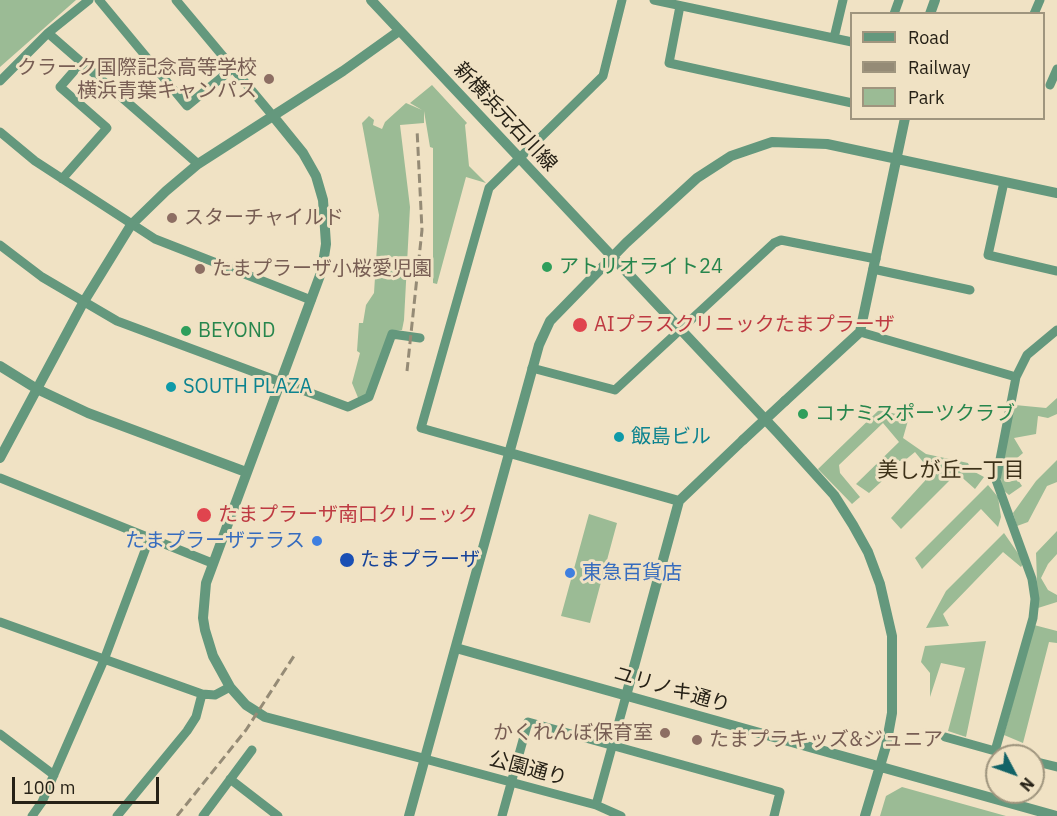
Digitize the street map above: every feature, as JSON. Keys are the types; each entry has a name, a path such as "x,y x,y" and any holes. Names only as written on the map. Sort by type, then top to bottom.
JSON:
{"street":[{"path":"0,81 48,33 89,0"},
{"path":"99,0 187,106 233,68"},
{"path":"176,0 273,116 312,168 323,200 326,244 322,270 206,583 203,618 213,656 230,687 246,705 275,722 425,759"},
{"name":"新横浜元石川線","path":"371,0 834,495 868,552 889,616 893,669 892,713 879,766"},
{"path":"622,0 603,76 489,188 421,428 679,501"},
{"path":"654,0 850,42"},
{"path":"834,38 843,0"},
{"path":"681,6 669,63 850,103"},
{"path":"0,458 83,303 131,225 198,164 399,31"},
{"path":"48,33 198,164"},
{"path":"62,179 107,128 60,87 81,63"},
{"path":"1050,85 1057,69"},
{"path":"596,805 679,501 860,332 906,120"},
{"path":"0,132 35,161 131,225 185,252 311,300"},
{"path":"409,816 532,368 550,321 612,258 697,178 731,156 772,142 814,142 1057,194"},
{"path":"1004,182 988,255 1057,271"},
{"path":"532,368 615,390 774,243 781,240 970,290"},
{"path":"0,245 42,278 117,321 348,407 369,397 392,334 420,338"},
{"path":"997,744 1033,618 1035,599 1032,579 996,480 1016,377 1027,355 1057,330"},
{"path":"860,332 1016,377"},
{"path":"0,366 37,389 88,413 246,472"},
{"path":"0,478 212,563"},
{"path":"32,816 54,775 104,660 150,537"},
{"path":"0,622 202,694 215,695 230,687"},
{"name":"ユリノキ通り","path":"456,648 1052,815"},
{"path":"117,816 188,731 196,717 202,694"},
{"path":"502,816 528,722 780,792 774,816"},
{"path":"0,734 54,775"},
{"path":"945,737 985,749"},
{"path":"203,816 252,750"},
{"name":"公園通り","path":"425,759 596,805 621,816"},
{"path":"865,816 879,766"},
{"path":"230,779 278,816"}],"green space":[{"path":"0,0 76,0 0,67"},
{"path":"432,85 467,123 465,125 469,166 486,183 466,177 437,284 433,283 433,148 430,147 424,111 424,123 400,125 410,207 404,320 402,330 391,331 367,396 359,400 352,383 360,353 357,351 359,323 363,323 366,305 374,293 379,215 362,123 369,116 374,120 373,125 382,129 385,122 406,103 422,110 410,103"},
{"path":"1057,398 1057,414 1048,418 1038,416 1036,434 1014,438 1023,453 1009,465 1007,482 1018,480 1022,486 1009,495 1002,489 1000,468 1015,405 1046,408"},
{"path":"879,410 909,417 903,438 926,454 968,463 971,470 984,477 975,489 957,473 901,529 891,518 932,473 915,452 904,461 892,461 881,482 869,493 856,484 899,442 883,423 839,465 840,473 860,497 852,504 818,469"},
{"path":"1057,460 1057,482 1047,486 1028,522 1017,526 1013,513 1036,481"},
{"path":"988,485 998,497 1001,517 998,527 981,509 922,569 915,558"},
{"path":"589,514 617,523 590,623 561,616"},
{"path":"1057,531 1057,554 1048,564 1041,578 1048,590 1057,595 1057,602 1038,608 1036,553"},
{"path":"1004,533 1024,562 1021,567 1003,552 943,614 949,626 926,628 946,591"},
{"path":"1034,625 1057,631 1057,643 1049,642 1023,743 1004,735"},
{"path":"986,641 966,737 948,731 965,668 941,663 930,697 930,673 921,662 925,646"},
{"path":"902,787 1006,816 880,816 886,796"}],"railway":[{"path":"407,371 422,230 417,129"},
{"path":"177,816 246,730 294,656"}],"place":[{"name":"クラーク国際記念高等学校 横浜青葉キャンパス","path":"269,79"},
{"name":"スターチャイルド","path":"172,218"},
{"name":"アトリオライト24","path":"547,267"},
{"name":"たまプラーザ小桜愛児園","path":"200,269"},
{"name":"AIプラスクリニックたまプラーザ","path":"580,325"},
{"name":"BEYOND","path":"186,331"},
{"name":"SOUTH PLAZA","path":"171,387"},
{"name":"コナミスポーツクラブ","path":"803,414"},
{"name":"飯島ビル","path":"619,437"},
{"name":"たまプラーザ南口クリニック","path":"204,515"},
{"name":"たまプラーザテラス","path":"317,541"},
{"name":"たまプラーザ","path":"347,560"},
{"name":"東急百貨店","path":"570,573"},
{"name":"かくれんぼ保育室","path":"665,733"},
{"name":"たまプラキッズ&ジュニア","path":"697,740"}],"district":[{"name":"美しが丘一丁目","path":"951,471"}]}
